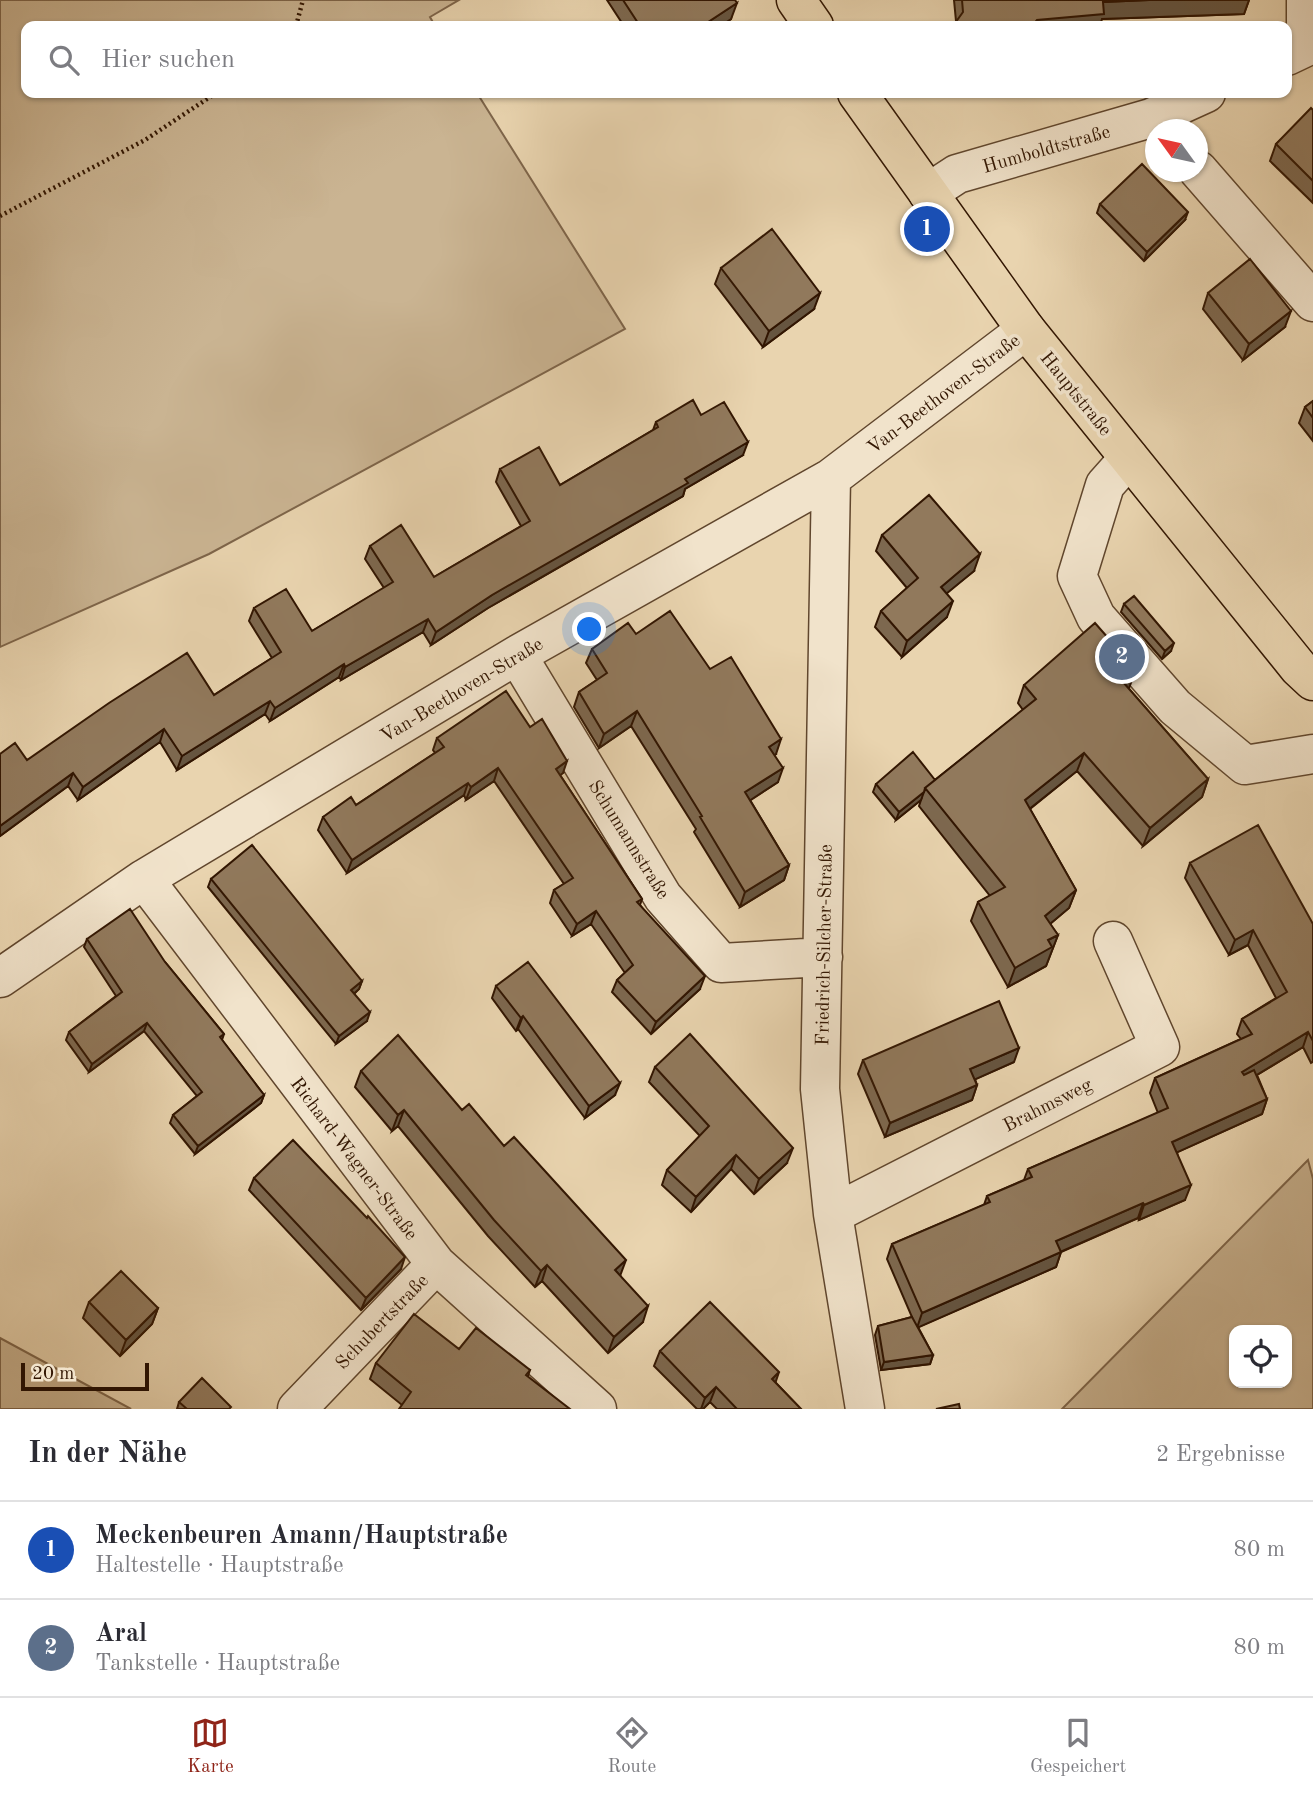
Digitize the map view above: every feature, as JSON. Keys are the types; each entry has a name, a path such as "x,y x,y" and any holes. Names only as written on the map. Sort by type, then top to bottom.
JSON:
{"main road":[{"path":"796,0 811,21"},
{"name":"Hauptstraße","path":"862,98 1026,330 1299,668 1313,681"}],"street":[{"path":"1292,54 1306,47 1306,0"},
{"name":"Humboldtstraße","path":"1165,119 1198,98"},
{"name":"Humboldtstraße","path":"928,193 957,174 1145,127"},
{"path":"1208,181 1313,302"},
{"name":"Van-Beethoven-Straße","path":"0,978 144,879 517,655 831,478 1026,330"},
{"path":"1129,458 1105,485 1077,576 1096,617 1175,707 1245,765 1313,754"},
{"name":"Friedrich-Silcher-Straße","path":"831,478 820,1089 832,1214 865,1409"},
{"name":"Schumannstraße","path":"517,655 663,897 721,963 823,957"},
{"name":"Richard-Wagner-Straße","path":"144,879 436,1264 597,1409"},
{"name":"Brahmsweg","path":"832,1214 1160,1046 1114,941"},
{"name":"Schubertstraße","path":"297,1409 436,1264"}],"path":[{"path":"297,21 303,0"},
{"path":"0,216 145,140 208,98"}],"shaded area":[{"path":"0,0 459,0 430,17 432,21 21,21 21,98 480,98 625,329 209,554 0,647"},
{"path":"1308,1160 1313,1179 1313,1409 1062,1409"},
{"path":"0,1338 131,1409 0,1409"}],"building":[{"path":"623,0 735,0 737,3 710,21 637,21"},
{"path":"962,0 1149,0 1103,2 1104,14 1036,21 957,21 963,12"},
{"path":"1311,108 1313,110 1313,181 1276,144"},
{"path":"1142,164 1145,167 1145,182 1159,182 1188,212 1147,252 1100,204"},
{"path":"772,229 820,293 769,331 721,268"},
{"path":"1250,259 1291,311 1249,344 1208,293"},
{"path":"693,400 701,415 724,402 748,442 685,479 688,483 492,595 436,632 428,619 345,667 344,664 275,708 270,701 182,756 164,729 83,787 73,773 0,826 0,754 15,743 27,760 187,653 214,695 281,652 254,608 286,589 312,631 393,582 370,546 401,525 434,577 530,521 500,469 539,447 560,485 658,427 656,422"},
{"path":"1313,401 1313,418 1305,407"},
{"path":"929,495 980,554 941,587 953,601 907,641 881,611 918,578 882,535"},
{"path":"1134,596 1174,643 1165,651 1124,604"},
{"path":"670,611 710,669 731,657 781,739 769,747 783,768 745,792 789,865 745,892 637,711 604,734 579,692 607,673 592,649 628,623 636,634"},
{"path":"1095,623 1136,670 1123,682 1208,779 1150,828 1084,753 1025,800 1076,890 1045,916 1058,935 1048,940 1052,947 1015,968 978,902 1005,887 925,788 1036,699 1024,685"},
{"path":"506,691 530,727 542,719 567,761 556,769 642,899 637,902 705,976 656,1022 617,980 633,965 596,911 577,924 554,890 573,878 498,768 471,787 468,783 352,860 323,817 351,797 356,805 444,747 437,738"},
{"path":"913,752 935,780 899,812 876,784"},
{"path":"1258,825 1313,924 1313,1041 1308,1032 1242,1072 1244,1075 1254,1070 1267,1099 1172,1142 1191,1185 1056,1241 1061,1252 922,1313 892,1244 990,1202 987,1196 1032,1177 1028,1169 1168,1108 1155,1078 1252,1034 1242,1019 1287,992 1253,930 1235,940 1190,863"},
{"path":"252,845 362,981 351,990 370,1012 339,1036 211,879"},
{"path":"130,909 165,962 224,1034 220,1037 264,1095 198,1146 173,1115 202,1092 147,1023 92,1064 69,1032 122,992 87,939"},
{"path":"528,962 620,1083 589,1106 523,1016 521,1018 496,986"},
{"path":"999,1001 1019,1048 970,1069 977,1085 890,1123 863,1060"},
{"path":"690,1034 793,1148 759,1179 736,1155 696,1197 667,1170 709,1126 655,1067"},
{"path":"398,1035 462,1110 469,1104 504,1146 514,1137 626,1260 615,1270 648,1306 614,1337 547,1265 541,1271 494,1220 404,1110 398,1115 361,1071"},
{"path":"293,1140 405,1257 366,1298 254,1178"},
{"path":"121,1271 158,1308 126,1340 89,1302"},
{"path":"710,1302 779,1372 772,1379 801,1409 737,1409 716,1387 705,1398 660,1351"},
{"path":"414,1314 459,1349 476,1328 530,1370 526,1375 570,1409 399,1409 411,1392 376,1363"},
{"path":"912,1317 933,1355 884,1362 878,1326"},
{"path":"202,1378 231,1407 229,1409 187,1409 179,1402"},
{"path":"959,1404 960,1409 936,1409"}],"place":[{"name":"Meckenbeuren Amann/Hauptstraße","path":"927,229"},
{"name":"Aral","path":"1122,657"}]}
